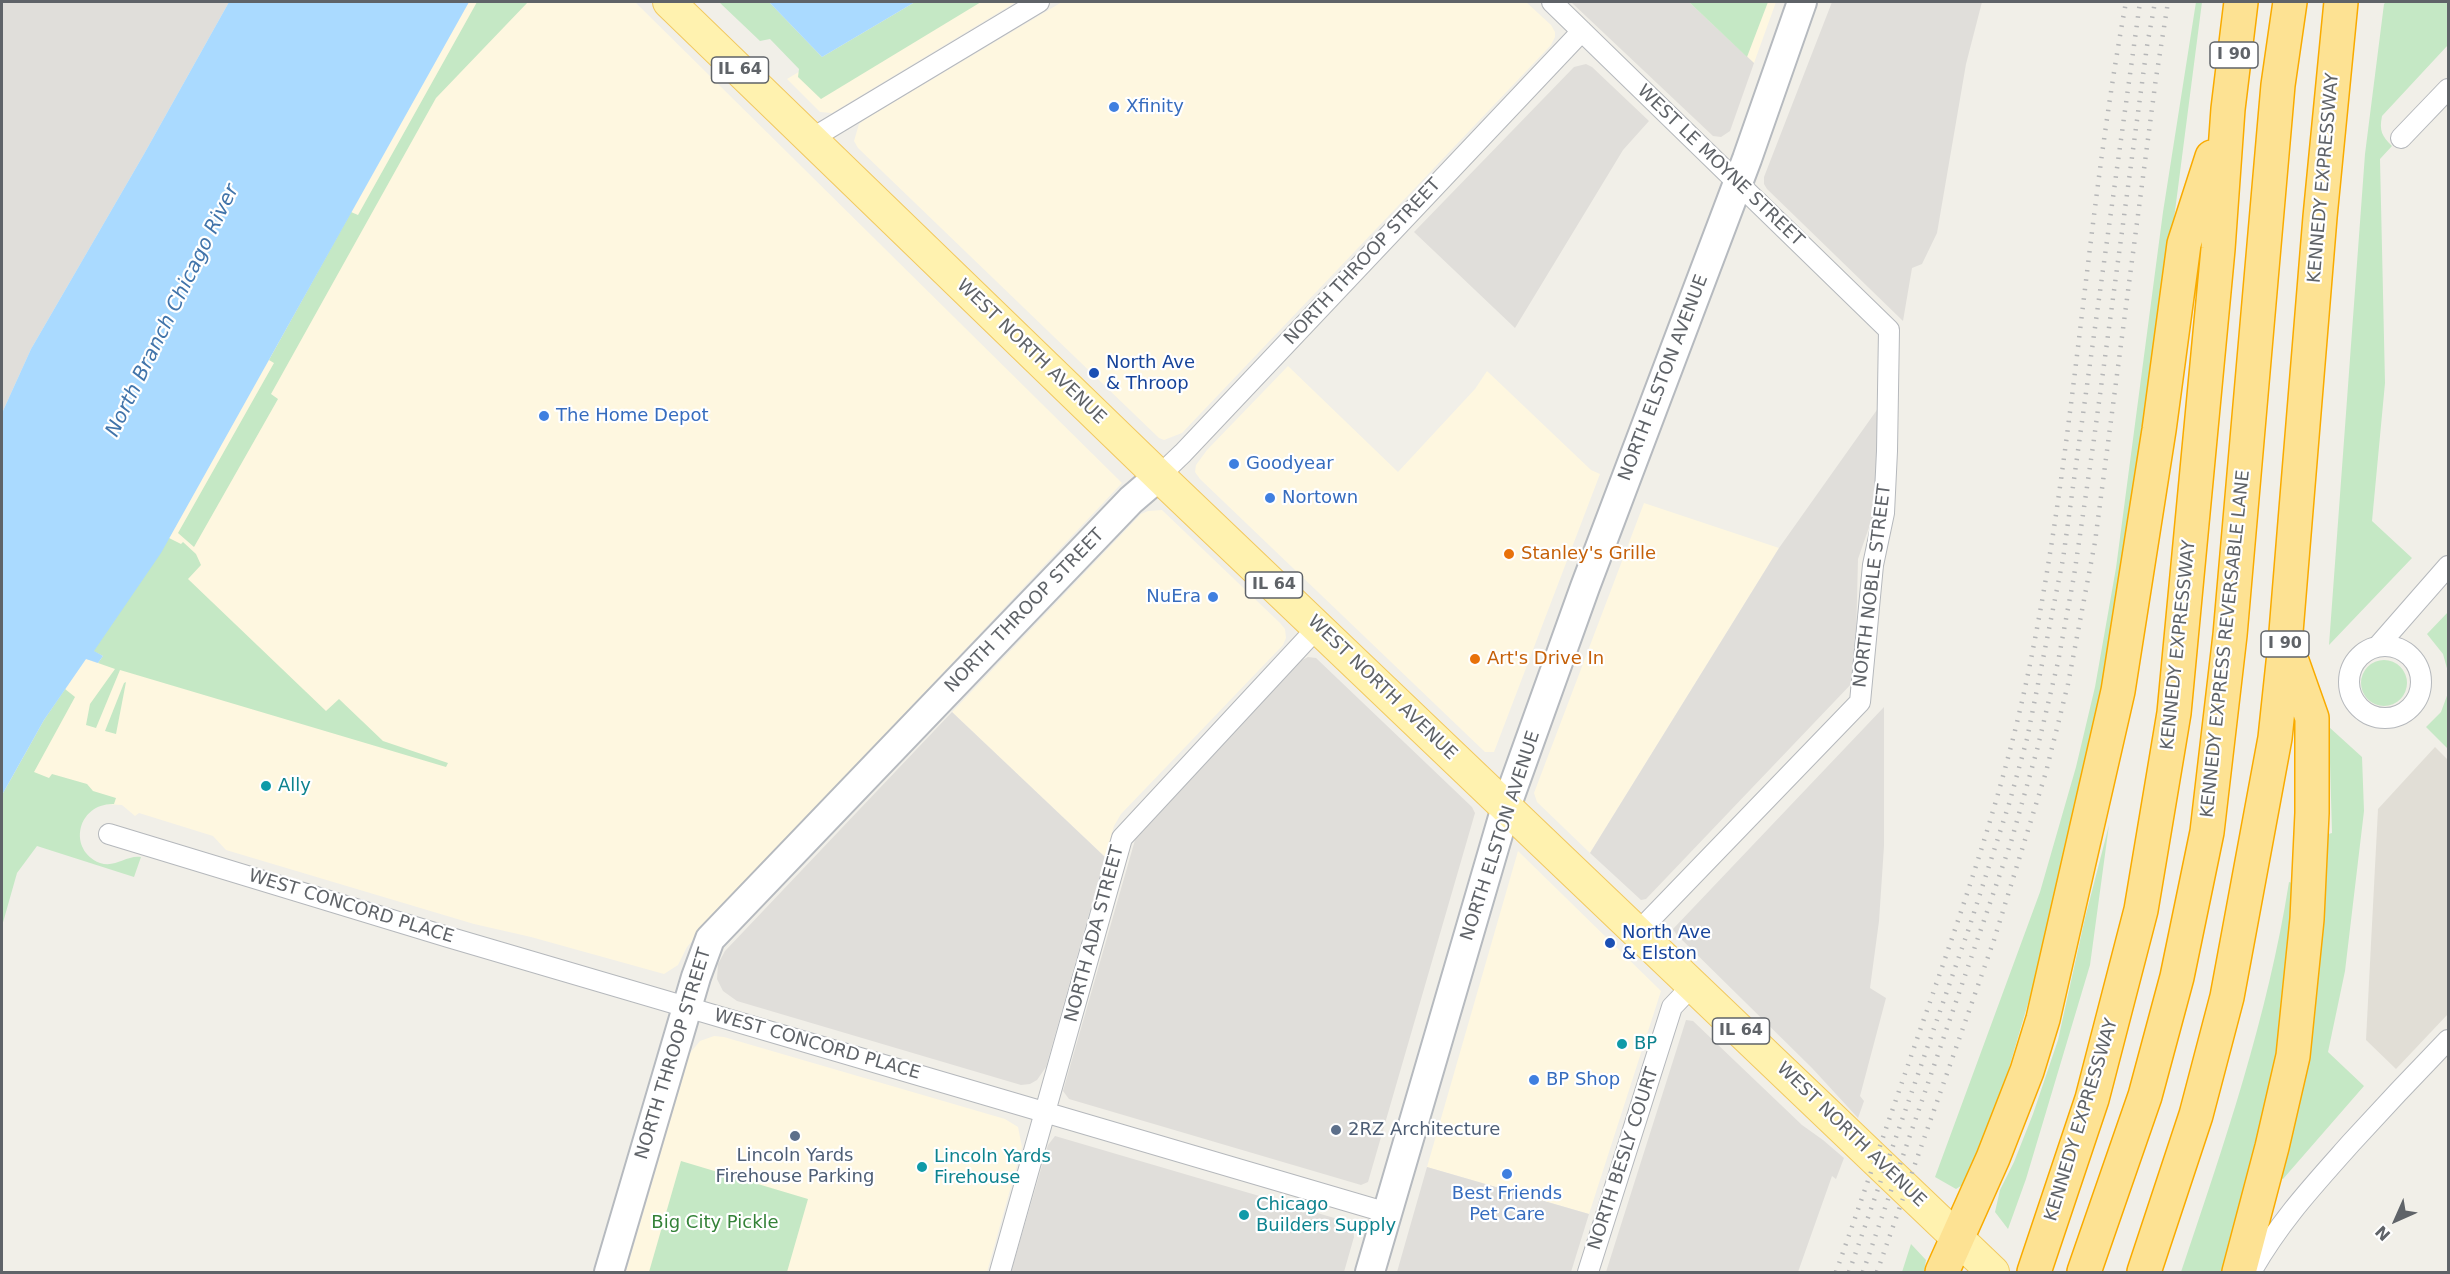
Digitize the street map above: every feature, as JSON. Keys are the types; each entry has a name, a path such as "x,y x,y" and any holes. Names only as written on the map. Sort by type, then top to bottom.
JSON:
{"highway":[{"name":"KENNEDY EXPRESSWAY","path":"2034,1272 2057,1210 2092,1099 2141,910 2174,713 2217,261 2228,109 2241,2"},
{"name":"KENNEDY EXPRESS REVERSABLE LANE","path":"2089,1259 2145,1096 2177,977 2207,832 2230,635 2278,85 2290,2"},
{"name":"KENNEDY EXPRESSWAY","path":"2144,1272 2196,1116 2227,997 2275,738 2285,644 2319,217 2341,2"},
{"path":"1942,1272 1958,1239 2027,1071 2046,1008 2118,692 2159,430 2184,244 2228,109"},
{"path":"2239,1272 2293,1056 2307,919 2312,813 2312,718 2285,644"}],"main road":[{"name":"WEST NORTH AVENUE","path":"669,2 1159,476 1993,1272"},
{"name":"NORTH ELSTON AVENUE","path":"1370,1272 1506,807 1585,587 1738,183 1802,2"},
{"name":"NORTH THROOP STREET","path":"609,1272 687,1007 710,939 1131,500 1159,476"}],"street":[{"path":"811,139 1039,2"},
{"name":"WEST LE MOYNE STREET","path":"1552,2 1889,330"},
{"name":"NORTH THROOP STREET","path":"1159,476 1184,453 1582,31"},
{"path":"2402,138 2448,89"},
{"name":"NORTH NOBLE STREET","path":"1638,932 1860,702 1873,565 1884,513 1889,330"},
{"path":"2378,646 2448,566"},
{"name":"NORTH ADA STREET","path":"1000,1272 1122,838 1318,627"},
{"name":"WEST CONCORD PLACE","path":"109,834 1388,1213"},
{"name":"NORTH BESLY COURT","path":"1588,1272 1672,1007 1693,985"},
{"path":"2251,1272 2271,1237 2298,1201 2448,1040"}],"shaded area":[{"path":"2,2 229,2 31,349 2,413"},
{"path":"469,2 635,2 1122,483 713,916 687,947 678,965 664,974 531,937 474,924 226,850 213,836 139,813 135,816 122,805 104,804 94,808 82,823 2,797 17,767 86,659 97,663"},
{"path":"915,2 1016,2 832,113 820,112 787,79"},
{"path":"1062,2 1526,2 1551,25 1555,37 1551,45 1182,433 1164,440 1159,438 858,148 854,141 859,124 866,119"},
{"path":"1571,2 1689,2 1754,63 1730,131 1721,137 1713,136"},
{"path":"1689,2 1776,2 1754,63 1747,57"},
{"path":"1832,2 1982,2 1966,64 1937,233 1922,264 1912,268 1903,321 1764,184 1764,177"},
{"path":"1586,64 1592,67 1649,121 1623,150 1515,328 1414,232 1574,67"},
{"path":"1288,366 1398,472 1475,389 1487,371 1591,470 1600,474 1494,752 1485,752 1195,472 1196,465 1207,450"},
{"path":"1879,407 1875,510 1858,559 1855,680 1646,899 1641,900 1590,853 1779,548"},
{"path":"1644,503 1779,548 1590,853 1537,802 1534,793"},
{"path":"1162,510 1280,623 1285,629 1286,638 1283,645 1121,814 1114,826 1105,857 952,712 1141,514"},
{"path":"1308,657 1316,658 1472,807 1475,813 1368,1182 1361,1185 1069,1099 1063,1091 1137,833 1298,662"},
{"path":"1884,707 1884,846 1879,921 1870,988 1886,998 1860,1096 1864,1101 1858,1118 1812,1068 1673,929"},
{"path":"952,712 1105,857 1046,1067 1037,1080 1030,1084 1021,1085 737,1001 723,991 717,979 718,964 725,951"},
{"path":"2435,747 2448,760 2448,1014 2396,1069 2366,1040 2378,809"},
{"path":"1518,851 1661,991 1589,1214 1427,1167"},
{"path":"1686,1020 1693,1021 1802,1125 1844,1158 1836,1179 1832,1176 1798,1272 1606,1272"},
{"path":"714,1036 1005,1119 1018,1127 1022,1147 987,1272 626,1272 690,1053 700,1041"},
{"path":"1055,1136 1348,1222 1353,1226 1354,1237 1344,1272 1011,1272 1048,1145"},
{"path":"1427,1167 1589,1214 1571,1272 1397,1272"}],"green space":[{"path":"477,2 528,2 436,98 271,394 278,399 194,547 178,533 274,363 269,360 351,212 358,215"},
{"path":"719,2 769,2 822,57 915,2 981,2 821,99 798,77 799,69 770,39 760,41"},
{"path":"1689,2 1768,2 1747,57"},
{"path":"2196,2 2202,2 2151,397 2117,624 2081,802 2034,983 2004,1085 1964,1184 1956,1189 1935,1177 2040,892 2076,767 2095,687 2116,568 2163,212"},
{"path":"2386,2 2448,2 2448,45 2382,116 2381,121 2382,133 2392,146 2380,159 2385,383 2372,521 2412,558 2329,645 2365,154"},
{"path":"169,538 181,544 183,542 196,554 201,565 188,579 326,711 339,699 383,741 448,763 446,767 120,670 96,728 86,725 90,704 115,669 98,663 103,656 93,651"},
{"path":"2448,612 2448,672 2443,654 2427,634"},
{"path":"2384,660 2400,667 2407,683 2400,699 2384,706 2368,699 2361,683 2368,667"},
{"path":"126,682 116,734 105,731 124,683"},
{"path":"65,689 75,697 34,772 49,778 52,774 87,784 93,791 116,798 114,804 101,806 92,811 81,828 80,838 83,848 90,857 100,863 111,864 141,857 134,877 37,846 17,873 2,926 2,795 44,720"},
{"path":"2448,693 2448,749 2426,727 2441,712"},
{"path":"2329,727 2362,757 2364,811 2345,971 2328,1052 2364,1086 2283,1179 2278,1177 2325,835 2332,833"},
{"path":"2109,825 2090,965 2026,1179 2008,1229 1995,1212 2000,1190 2033,1114 2058,1040 2085,918"},
{"path":"2289,882 2299,885 2292,991 2229,1272 2181,1272 2229,1128 2257,1031"},
{"name":"Big City Pickle","path":"681,1161 808,1199 787,1272 649,1272"},
{"path":"1911,1244 1926,1260 1924,1272 1902,1272"}],"water":[{"name":"North Branch Chicago River","path":"229,2 469,2 161,553 94,651 103,656 98,663 86,659 44,720 2,795 2,413 31,349"},
{"path":"769,2 915,2 822,57"}],"railway":[{"path":"1836,1272 1974,873 2000,788 2022,703 2059,495 2100,166 2126,2"},
{"path":"1849,1272 1969,928 2009,804 2027,739 2063,559 2140,2"},
{"path":"1863,1272 2011,842 2037,750 2058,662 2074,576 2155,2"},
{"path":"1877,1272 1994,940 2046,772 2068,684 2095,542 2168,2"}],"place":[{"name":"Xfinity","path":"1114,107"},
{"name":"North Ave & Throop","path":"1094,373"},
{"name":"The Home Depot","path":"544,416"},
{"name":"Goodyear","path":"1234,464"},
{"name":"Nortown","path":"1270,498"},
{"name":"Stanley's Grille","path":"1509,554"},
{"name":"NuEra","path":"1213,597"},
{"name":"Art's Drive In","path":"1475,659"},
{"name":"Ally","path":"266,786"},
{"name":"North Ave & Elston","path":"1610,943"},
{"name":"BP","path":"1622,1044"},
{"name":"BP Shop","path":"1534,1080"},
{"name":"2RZ Architecture","path":"1336,1130"},
{"name":"Lincoln Yards Firehouse Parking","path":"795,1136"},
{"name":"Lincoln Yards Firehouse","path":"922,1167"},
{"name":"Best Friends Pet Care","path":"1507,1174"},
{"name":"Chicago Builders Supply","path":"1244,1215"}]}
